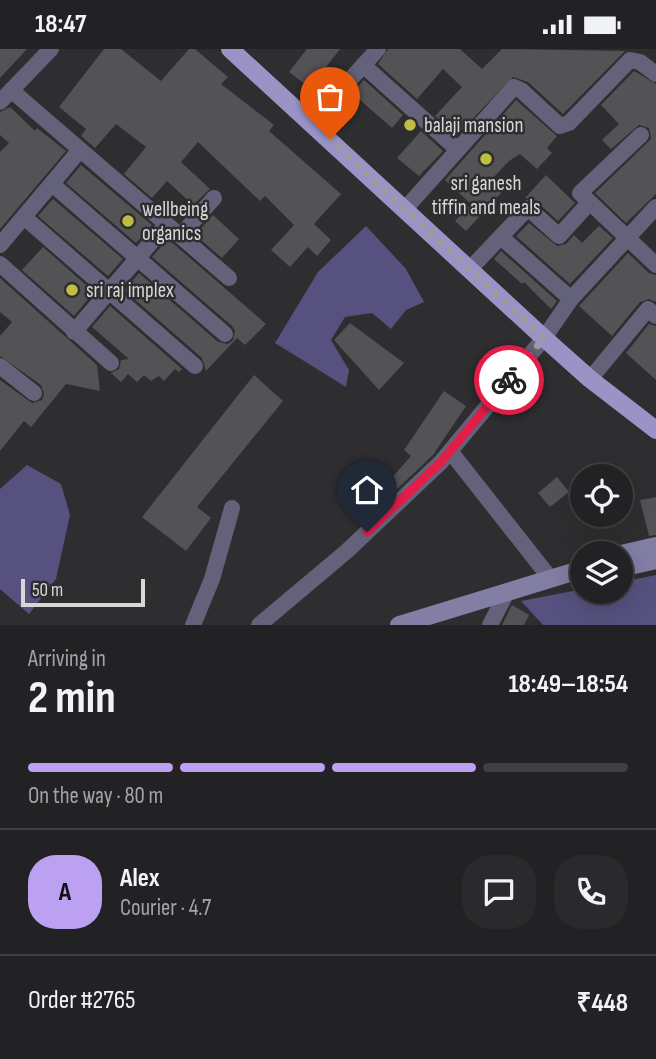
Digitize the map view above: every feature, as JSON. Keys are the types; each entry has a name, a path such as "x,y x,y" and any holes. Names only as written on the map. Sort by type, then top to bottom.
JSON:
{"main road":[{"path":"230,49 544,338 654,432"},
{"path":"633,551 656,546"},
{"path":"633,565 656,560"},
{"path":"399,625 570,573"}],"street":[{"path":"51,49 5,96 80,150 229,278"},
{"path":"312,122 378,49"},
{"path":"405,209 514,87 521,90 556,125 564,126 624,65 630,54 656,74"},
{"path":"363,65 457,149"},
{"path":"641,135 580,193 656,265"},
{"path":"0,245 80,150"},
{"path":"52,184 225,334"},
{"path":"180,236 214,198"},
{"path":"469,270 528,208 559,236 589,203"},
{"path":"259,625 347,551 450,451 544,338 571,299 656,207"},
{"path":"24,217 195,366"},
{"path":"74,332 136,256 166,225"},
{"path":"500,237 571,299"},
{"path":"0,264 111,363"},
{"path":"590,379 648,309 656,316"},
{"path":"1,369 34,393"},
{"path":"450,451 550,578"},
{"path":"193,625 212,579 232,508"},
{"path":"489,625 506,594"}],"shaded area":[{"path":"366,226 406,269 424,302 406,310 391,329 372,313 345,317 331,340 349,370 346,387 275,343 318,272"},
{"path":"27,465 61,484 70,515 56,579 29,614 0,589 0,489"},
{"path":"656,575 656,625 543,625 521,601 570,592 570,604 633,604 633,580"}],"building":[{"path":"0,49 27,49 0,78"},
{"path":"104,49 121,49 161,81 189,49 195,49 228,77 221,84 274,125 269,131 341,194 314,224 331,240 317,256 308,247 290,267 271,250 294,225 265,196 260,201 198,142 181,162 210,189 193,205 167,181 152,198 124,174 146,147 116,124 95,148 81,136 86,129 59,107"},
{"path":"307,49 340,49 310,88 289,72"},
{"path":"388,49 460,49 482,69 502,49 625,51 563,114 528,82 513,77 457,135 435,116 462,87 443,69 417,99 378,64"},
{"path":"634,71 656,84 656,194 626,223 595,193 651,139 649,128 639,125 611,149 602,140 619,124 601,105"},
{"path":"364,80 403,115 392,128 352,93"},
{"path":"516,100 557,136 547,148 552,153 537,169 520,154 509,161 491,180 503,191 466,231 455,221 471,204 445,180"},
{"path":"10,107 35,131 37,128 66,151 0,229 0,152 9,143 0,135 0,112"},
{"path":"421,131 443,151 419,176 397,158"},
{"path":"81,165 152,225 136,243 66,183"},
{"path":"546,175 575,203 558,221 535,200 525,198"},
{"path":"53,199 123,259 108,276 38,216"},
{"path":"213,215 239,239 222,258 195,235"},
{"path":"529,223 557,246 566,244 574,235 582,243 599,226 613,238 570,284 516,236"},
{"path":"168,239 266,324 245,345 237,338 206,371 202,358 124,290 139,273 218,342 228,344 233,340 235,331 232,326 152,257"},
{"name":"sri raj implex","path":"43,247 94,292 74,316 22,270"},
{"path":"501,251 557,301 551,309 524,282 522,284 494,259"},
{"path":"628,253 649,273 656,275 656,302 649,299 640,302 612,336 579,306"},
{"path":"0,278 97,365 100,391 66,384 31,427 24,421 0,451 0,380 32,403 42,400 44,394 41,385 0,356 0,336 12,322 0,312"},
{"path":"110,306 182,369 179,372 175,369 164,381 159,376 151,381 144,375 137,382 128,374 121,382 111,373 119,369 121,360 129,359 92,327"},
{"path":"350,323 404,363 379,390 334,340"},
{"path":"649,324 656,326 656,380 626,353"},
{"path":"254,375 283,401 197,507 211,518 186,551 142,517"},
{"path":"444,391 466,406 433,455 374,511 363,501 386,478 389,481 411,456 404,450"},
{"path":"557,477 569,492 550,507 538,493"},
{"path":"656,497 656,535 649,536 640,500"},
{"path":"512,605 529,615 524,625 502,625"}],"way so far":[{"path":"330,139 544,338 509,380"}],"place":[{"name":"balaji mansion","path":"410,125"},
{"name":"sri ganesh tiffin and meals","path":"486,159"},
{"name":"wellbeing organics","path":"128,221"},
{"name":"sri raj implex","path":"72,290"}],"route":[{"path":"367,532 441,462 509,380"}]}
